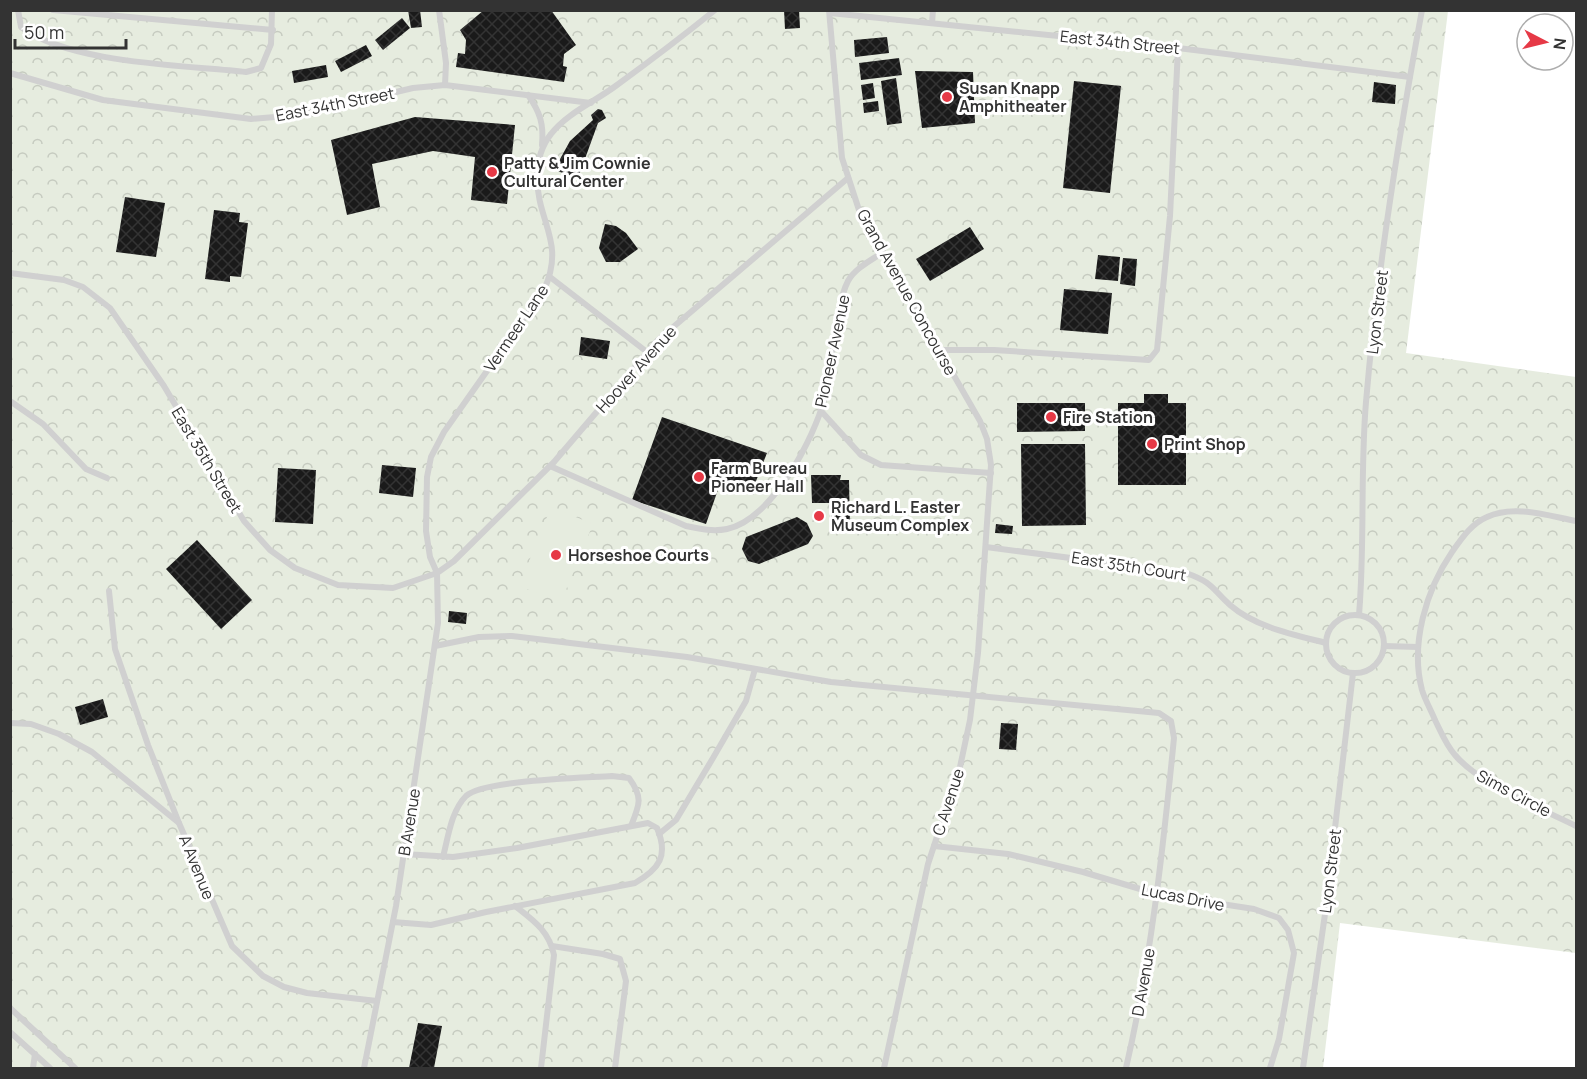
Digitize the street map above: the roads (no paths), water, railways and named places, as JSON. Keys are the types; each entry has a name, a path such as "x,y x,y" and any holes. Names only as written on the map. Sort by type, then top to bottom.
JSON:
{"lane":[{"path":"18,10 21,27 36,38 63,48 93,55 246,72 261,68 271,44 272,10"},
{"path":"53,10 273,30"},
{"path":"439,10 446,63 445,86"},
{"name":"Vermeer Lane","path":"437,573 430,557 426,531 427,477 431,456 444,432 544,290 550,277 554,260 552,241 539,208 537,176 538,159 549,135 559,125 715,10"},
{"path":"932,23 933,10"},
{"name":"Lyon Street","path":"1359,615 1364,564 1362,483 1366,401 1390,205 1422,10"},
{"name":"East 34th Street","path":"830,12 1178,48 1410,77"},
{"name":"Grand Avenue Concourse","path":"830,12 842,158 848,178 859,210 980,421 987,439 991,473 987,532"},
{"path":"940,350 994,350 1149,360 1156,350 1170,216 1178,48"},
{"name":"East 34th Street","path":"10,73 103,100 250,119 299,115 414,88 445,86 591,103"},
{"path":"528,95 538,109 543,128 542,151"},
{"name":"Hoover Avenue","path":"437,573 454,561 550,466 658,340 848,178"},
{"name":"Pioneer Avenue","path":"550,466 686,526 706,531 728,529 747,520 773,495 793,466 821,411 849,279 884,252"},
{"name":"East 35th Street","path":"10,273 64,280 83,286 110,308 164,386 244,521 270,550 295,568 338,585 369,588 393,588 437,573"},
{"path":"550,277 647,352"},
{"path":"10,401 43,424 86,469 107,478"},
{"path":"821,411 861,455 881,465 991,473"},
{"name":"Sims Circle","path":"1576,521 1517,512 1500,513 1476,523 1467,531 1443,566 1427,602 1418,647 1422,691 1444,740 1456,756 1476,774 1576,826"},
{"name":"C Avenue","path":"884,1068 934,846 960,767 972,697 987,532"},
{"name":"East 35th Court","path":"986,547 1186,573 1204,579 1230,605 1260,621 1282,632 1326,643"},
{"name":"B Avenue","path":"364,1068 393,922 435,646 438,618 437,573"},
{"path":"109,591 115,649 148,745 179,823"},
{"path":"1351,615 1359,615 1374,622 1380,629 1384,646 1382,654 1370,668 1353,673 1334,663 1326,643 1331,627 1336,622 1351,615"},
{"path":"435,646 479,637 512,636 687,657 831,682 972,697"},
{"path":"1384,646 1418,647"},
{"path":"659,834 676,820 713,758 746,701 755,669"},
{"name":"Lyon Street","path":"1303,1068 1325,914 1353,673"},
{"name":"D Avenue","path":"972,697 1159,713 1171,722 1174,738 1157,894 1144,981 1126,1068"},
{"name":"A Avenue","path":"10,723 31,724 59,734 92,752 179,823 231,946 244,961 263,976 284,987 307,993 377,1001"},
{"path":"443,857 451,822 466,796 485,787 612,776 629,778 639,792 638,808 631,825"},
{"path":"393,922 431,925 635,883 654,872 663,850 657,828 648,823 518,848 443,857 404,854"},
{"name":"Lucas Drive","path":"934,846 1008,855 1083,872 1157,894 1254,909 1279,918 1288,930 1294,953 1279,1039 1270,1068"},
{"path":"515,906 543,928 554,955 541,1068"},
{"path":"552,946 620,959 626,981 615,1068"},
{"path":"10,1008 75,1068"},
{"path":"10,1032 50,1068"},
{"path":"33,1068 35,1054"}],"place":[{"name":"Susan Knapp Amphitheater","path":"947,97"},
{"name":"Patty & Jim Cownie Cultural Center","path":"492,172"},
{"name":"Fire Station","path":"1051,417"},
{"name":"Print Shop","path":"1152,444"},
{"name":"Farm Bureau Pioneer Hall","path":"699,477"},
{"name":"Richard L. Easter Museum Complex","path":"819,516"},
{"name":"Horseshoe Courts","path":"556,555"}]}
